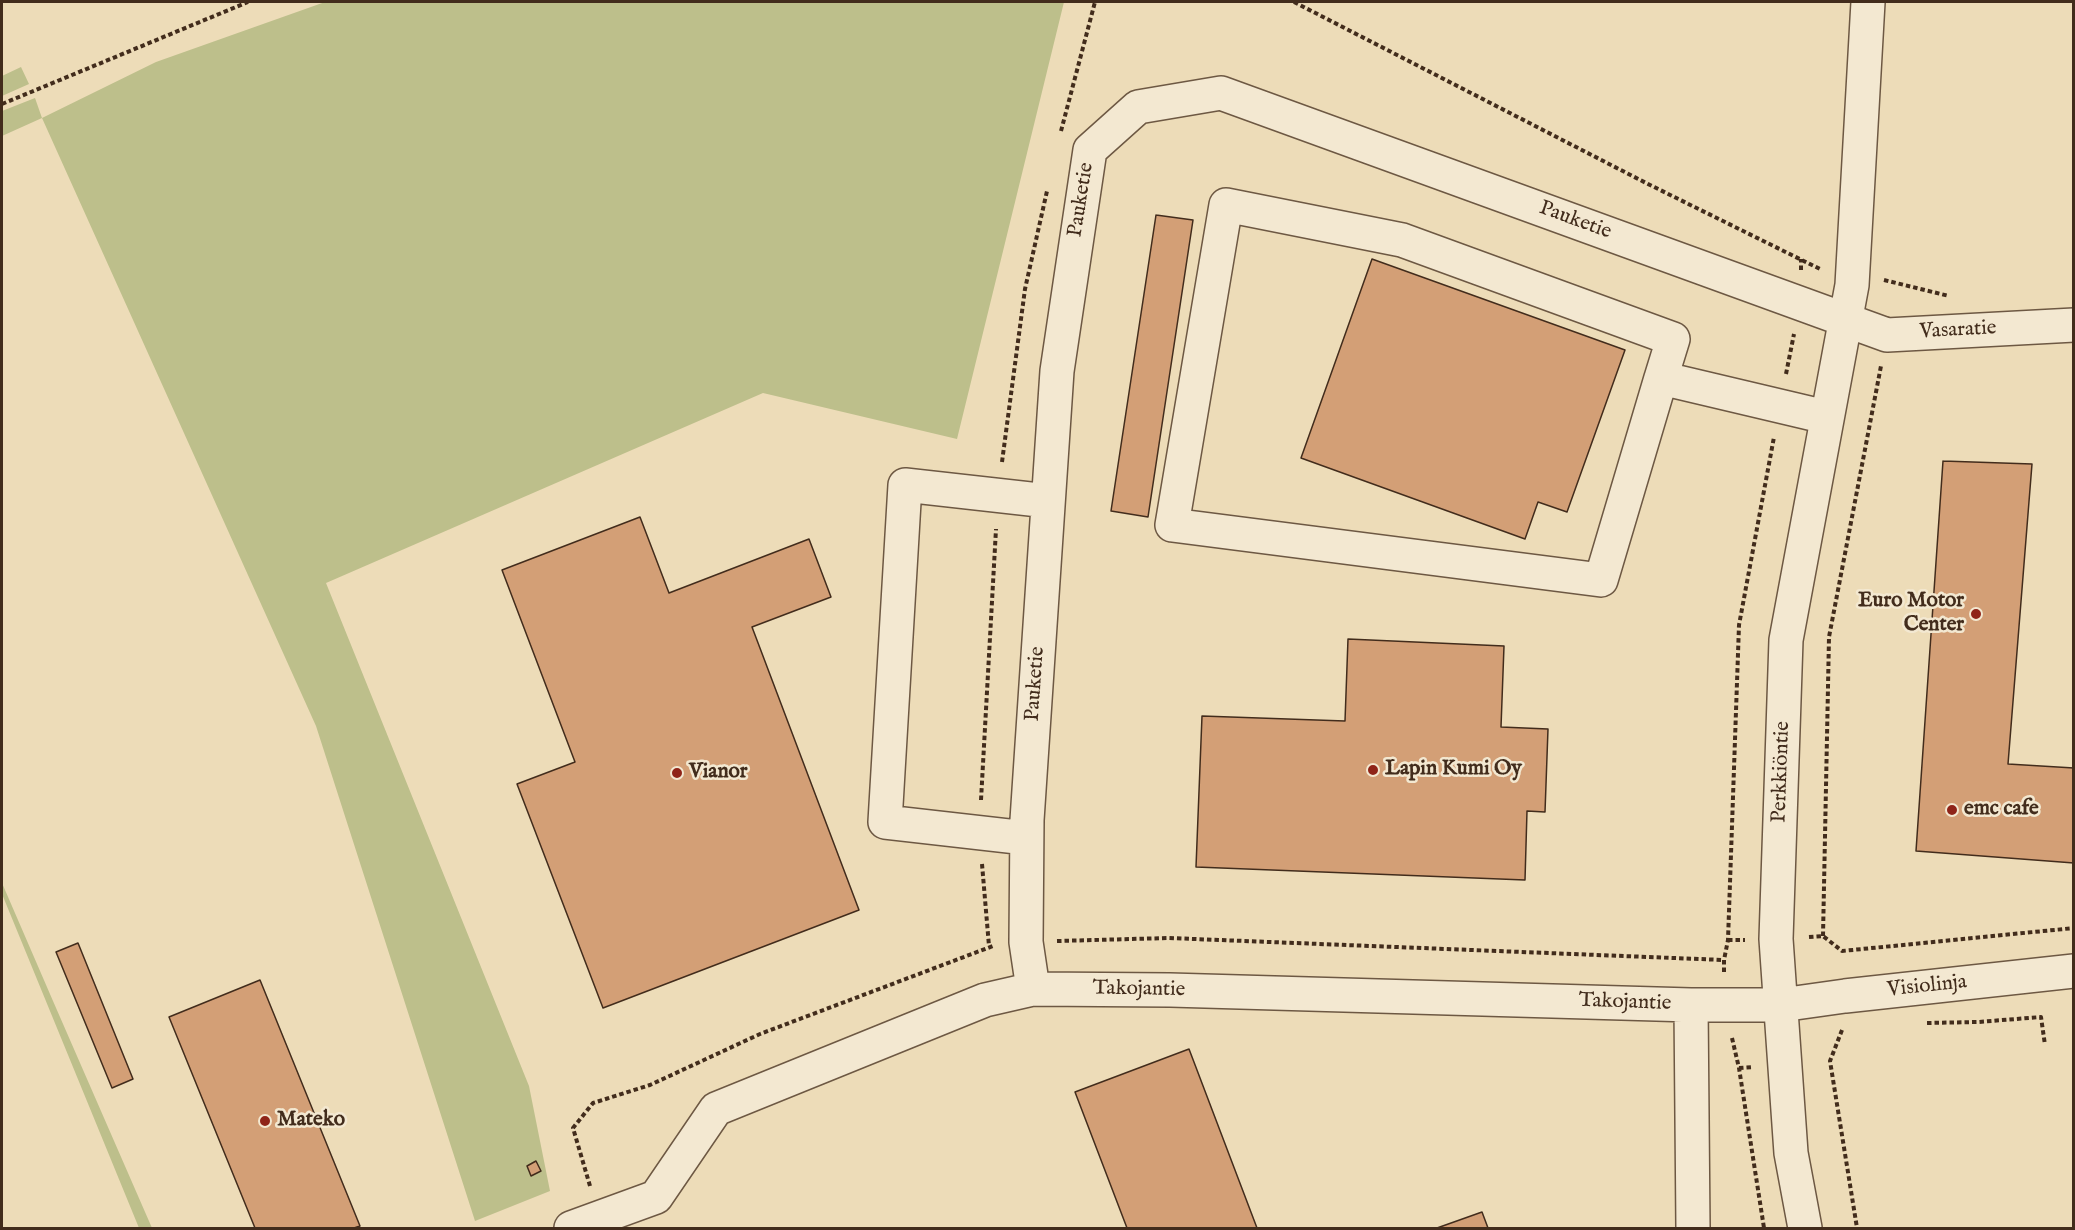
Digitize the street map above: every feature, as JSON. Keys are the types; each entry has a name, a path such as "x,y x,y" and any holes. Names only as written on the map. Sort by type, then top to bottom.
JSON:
{"street":[{"name":"Perkkiöntie","path":"1805,1228 1791,1153 1776,939 1786,640 1852,285 1868,2"},
{"name":"Pauketie","path":"1033,989 1026,942 1026,838 1057,371 1090,150 1138,107 1221,93 1845,319"},
{"path":"1226,206 1402,240 1673,339 1661,378 1600,580 1172,525 1226,206"},
{"name":"Vasaratie","path":"1845,319 1887,335 2073,325"},
{"path":"1661,378 1826,417"},
{"path":"1026,838 885,822 905,485 1048,501"},
{"name":"Visiolinja","path":"1781,1005 2073,970"},
{"name":"Takojantie","path":"571,1228 656,1197 716,1109 985,1000 1033,989 1170,990 1691,1005 1781,1005"},
{"path":"1691,1005 1693,1228"}],"path":[{"path":"2,104 248,2"},
{"path":"1294,2 1648,184 1852,285 1887,279 1954,298"},
{"path":"1764,1228 1739,1068 1724,1005 1724,960 1728,940 1739,625 1800,303 1801,259"},
{"path":"1887,335 1829,637 1823,936 1842,951 2073,928"},
{"path":"1842,951 1845,996 1843,1028 1830,1061 1857,1228"},
{"path":"1924,1023 2040,1017 2045,1045"}],"green space":[{"path":"325,2 1064,2 957,439 763,393 326,583 529,1086 550,1191 475,1221 316,726 42,118 156,62"},
{"path":"21,67 29,84 2,96 2,76"},
{"path":"35,98 42,118 2,136 2,111"},
{"path":"2,883 152,1228 139,1228 2,894"}],"building":[{"path":"1156,215 1193,220 1148,517 1111,511"},
{"path":"1372,259 1625,350 1567,512 1538,502 1525,539 1301,458"},
{"name":"Euro Motor Center","path":"1943,461 2032,464 2008,764 2074,768 2074,863 1916,851"},
{"name":"Vianor","path":"640,517 669,593 809,539 831,597 752,627 859,910 603,1008 517,784 575,762 502,570"},
{"name":"Lapin Kumi Oy","path":"1348,639 1504,646 1501,727 1548,729 1545,812 1527,811 1525,880 1196,867 1202,716 1345,721"},
{"path":"78,943 133,1079 112,1088 56,952"},
{"name":"Mateko","path":"260,980 360,1226 354,1228 255,1228 169,1017"},
{"path":"1189,1049 1257,1228 1127,1228 1075,1092"},
{"path":"536,1161 541,1171 531,1176 527,1166"},
{"path":"1482,1212 1488,1228 1437,1228"}],"place":[{"name":"Euro Motor Center","path":"1976,614"},
{"name":"Lapin Kumi Oy","path":"1373,770"},
{"name":"Vianor","path":"677,773"},
{"name":"emc cafe","path":"1952,810"},
{"name":"Mateko","path":"265,1121"}]}
